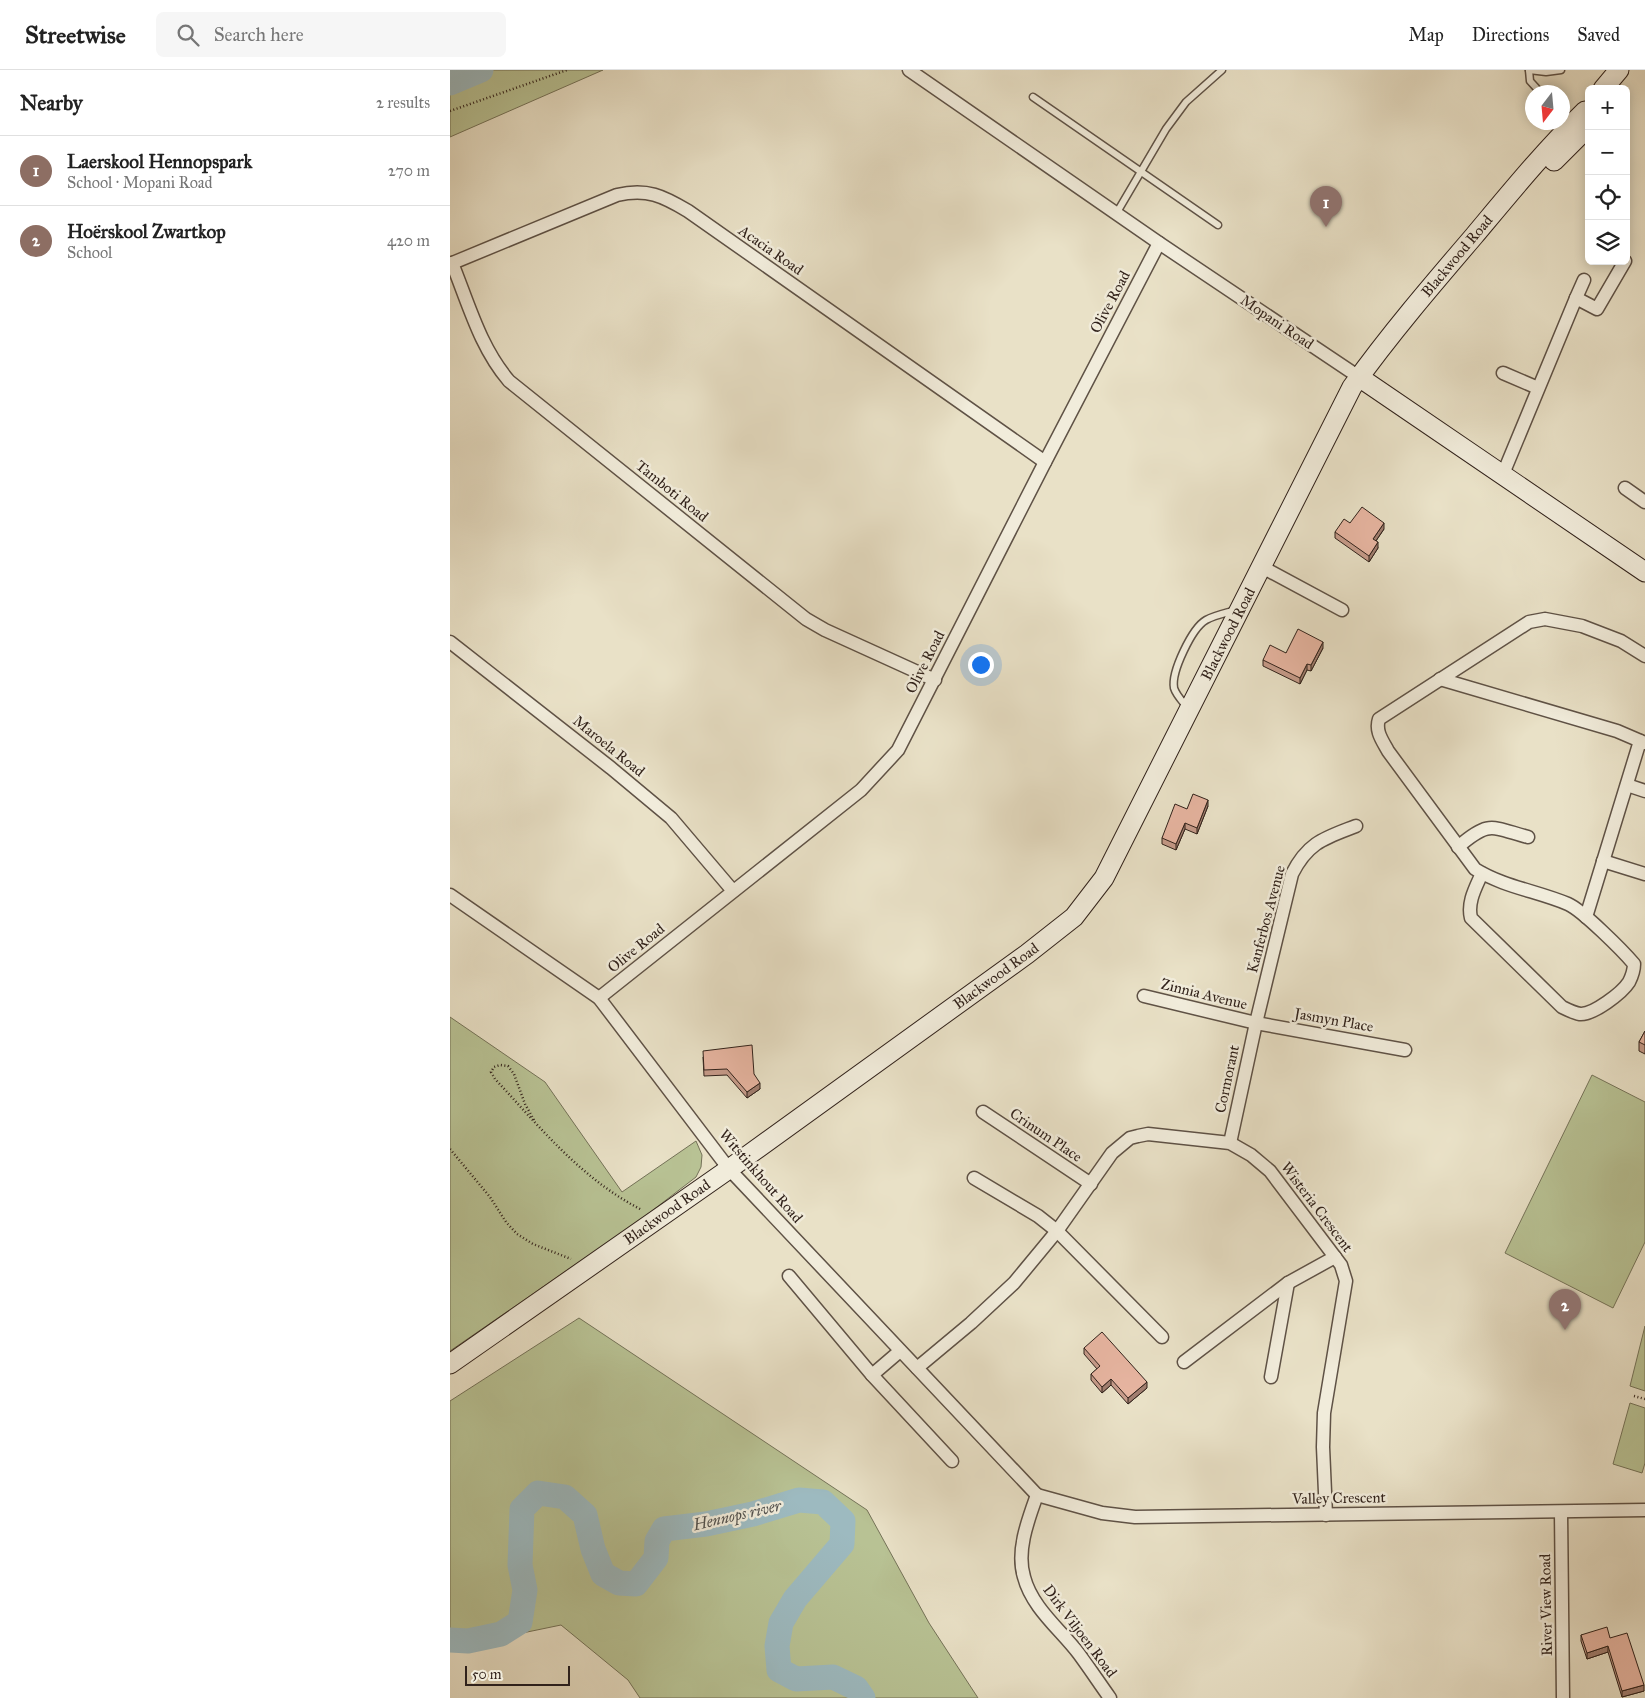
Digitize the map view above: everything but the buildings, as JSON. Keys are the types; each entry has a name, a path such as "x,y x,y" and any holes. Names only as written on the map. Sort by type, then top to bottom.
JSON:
{"street":[{"name":"Mopani Road","path":"909,70 1116,214 1503,474 1645,572"},
{"path":"1606,85 1619,70"},
{"path":"1621,85 1632,70"},
{"name":"Blackwood Road","path":"450,1364 728,1169 1027,954 1074,917 1104,878 1341,411 1350,404 1363,380 1424,294 1531,168 1582,117"},
{"name":"Acacia Road","path":"451,264 617,195 630,192 658,195 688,212 1045,462"},
{"name":"Olive Road","path":"599,998 861,790 898,750 1159,243"},
{"name":"Tamboti Road","path":"451,264 483,343 495,365 509,381 806,619 825,630 935,680"},
{"path":"1576,298 1598,309 1623,265"},
{"path":"1503,474 1584,280"},
{"path":"1503,373 1538,388"},
{"path":"1625,488 1645,502"},
{"path":"1262,567 1342,610"},
{"path":"1482,873 1471,899 1469,910 1471,918 1562,1007 1582,1014 1590,1013 1618,994 1628,984 1634,964 1586,917 1570,905 1503,883 1475,869 1388,751 1379,734 1377,724 1379,718 1529,622 1545,619 1582,626 1621,641 1645,656"},
{"name":"Maroela Road","path":"450,642 611,768 671,818 733,891"},
{"path":"1440,679 1616,731 1643,742 1627,786 1586,917"},
{"path":"1627,786 1645,791"},
{"name":"Kanferbos Avenue","path":"1256,1023 1292,874 1304,854 1317,843 1356,826"},
{"path":"1458,846 1474,833 1490,827 1528,837"},
{"path":"1603,861 1645,874"},
{"name":"Witstinkhout Road","path":"450,895 599,998 728,1169 1037,1495"},
{"name":"Zinnia Avenue","path":"1144,996 1256,1023"},
{"name":"Jasmyn Place","path":"1256,1023 1405,1050"},
{"name":"Cormorant","path":"1230,1143 1256,1023"},
{"name":"Crinum Place","path":"983,1112 1091,1184"},
{"name":"Wisteria Crescent","path":"916,1368 971,1323 1014,1283 1057,1231 1116,1148 1130,1138 1148,1134 1230,1143 1251,1155 1270,1171 1340,1265 1346,1281 1324,1421 1323,1447 1326,1515"},
{"path":"974,1178 1038,1216 1057,1231 1162,1337"},
{"path":"1184,1362 1288,1283 1334,1257"},
{"path":"789,1276 872,1375 952,1461"},
{"path":"1271,1377 1288,1283"},
{"path":"872,1375 900,1351"},
{"name":"Valley Crescent","path":"1037,1495 1102,1513 1135,1517 1645,1510"},
{"name":"Dirk Viljoen Road","path":"1037,1495 1023,1541 1021,1558 1023,1576 1032,1597 1079,1654 1110,1698"},
{"name":"River View Road","path":"1561,1512 1563,1698"}],"lane":[{"path":"1116,214 1166,129 1186,102 1222,70"},
{"path":"1534,85 1530,81 1529,70 1546,72 1560,70"},
{"path":"1033,97 1218,225"},
{"path":"1190,710 1174,691 1175,674 1185,649 1192,635 1206,620 1240,609"}],"path":[{"path":"450,111 567,70"},
{"path":"534,1120 525,1104 514,1074 508,1066 500,1064 494,1066 491,1072 495,1079 558,1148 587,1174 639,1208 659,1218"},
{"path":"450,1149 490,1197 506,1222 517,1234 546,1250 591,1265"},
{"path":"1634,1396 1645,1399"}],"green space":[{"path":"450,70 603,70 450,137"},
{"path":"450,1017 545,1082 622,1192 696,1141 702,1155 701,1167 696,1177 640,1220 450,1351"},
{"path":"1592,1075 1645,1102 1645,1242 1613,1308 1505,1253"},
{"path":"579,1318 867,1510 929,1623 978,1698 640,1698 628,1680 561,1625 450,1648 450,1401"},
{"path":"1645,1326 1645,1391 1630,1386"},
{"path":"1630,1403 1645,1408 1645,1463 1642,1473 1613,1464"}],"waterway":[{"path":"450,83 481,70"},
{"name":"Hennops river","path":"450,1640 468,1641 501,1634 520,1622 525,1590 520,1565 522,1509 538,1493 565,1497 585,1515 593,1549 603,1574 619,1583 636,1584 656,1558 657,1541 664,1529 706,1524 753,1514 799,1500 823,1502 843,1521 842,1544 795,1599 781,1623 777,1646 779,1670 796,1679 833,1677 856,1688 863,1698"}],"place":[{"name":"Laerskool Hennopspark","path":"1326,227"},
{"name":"Hoërskool Zwartkop","path":"1565,1330"}]}
